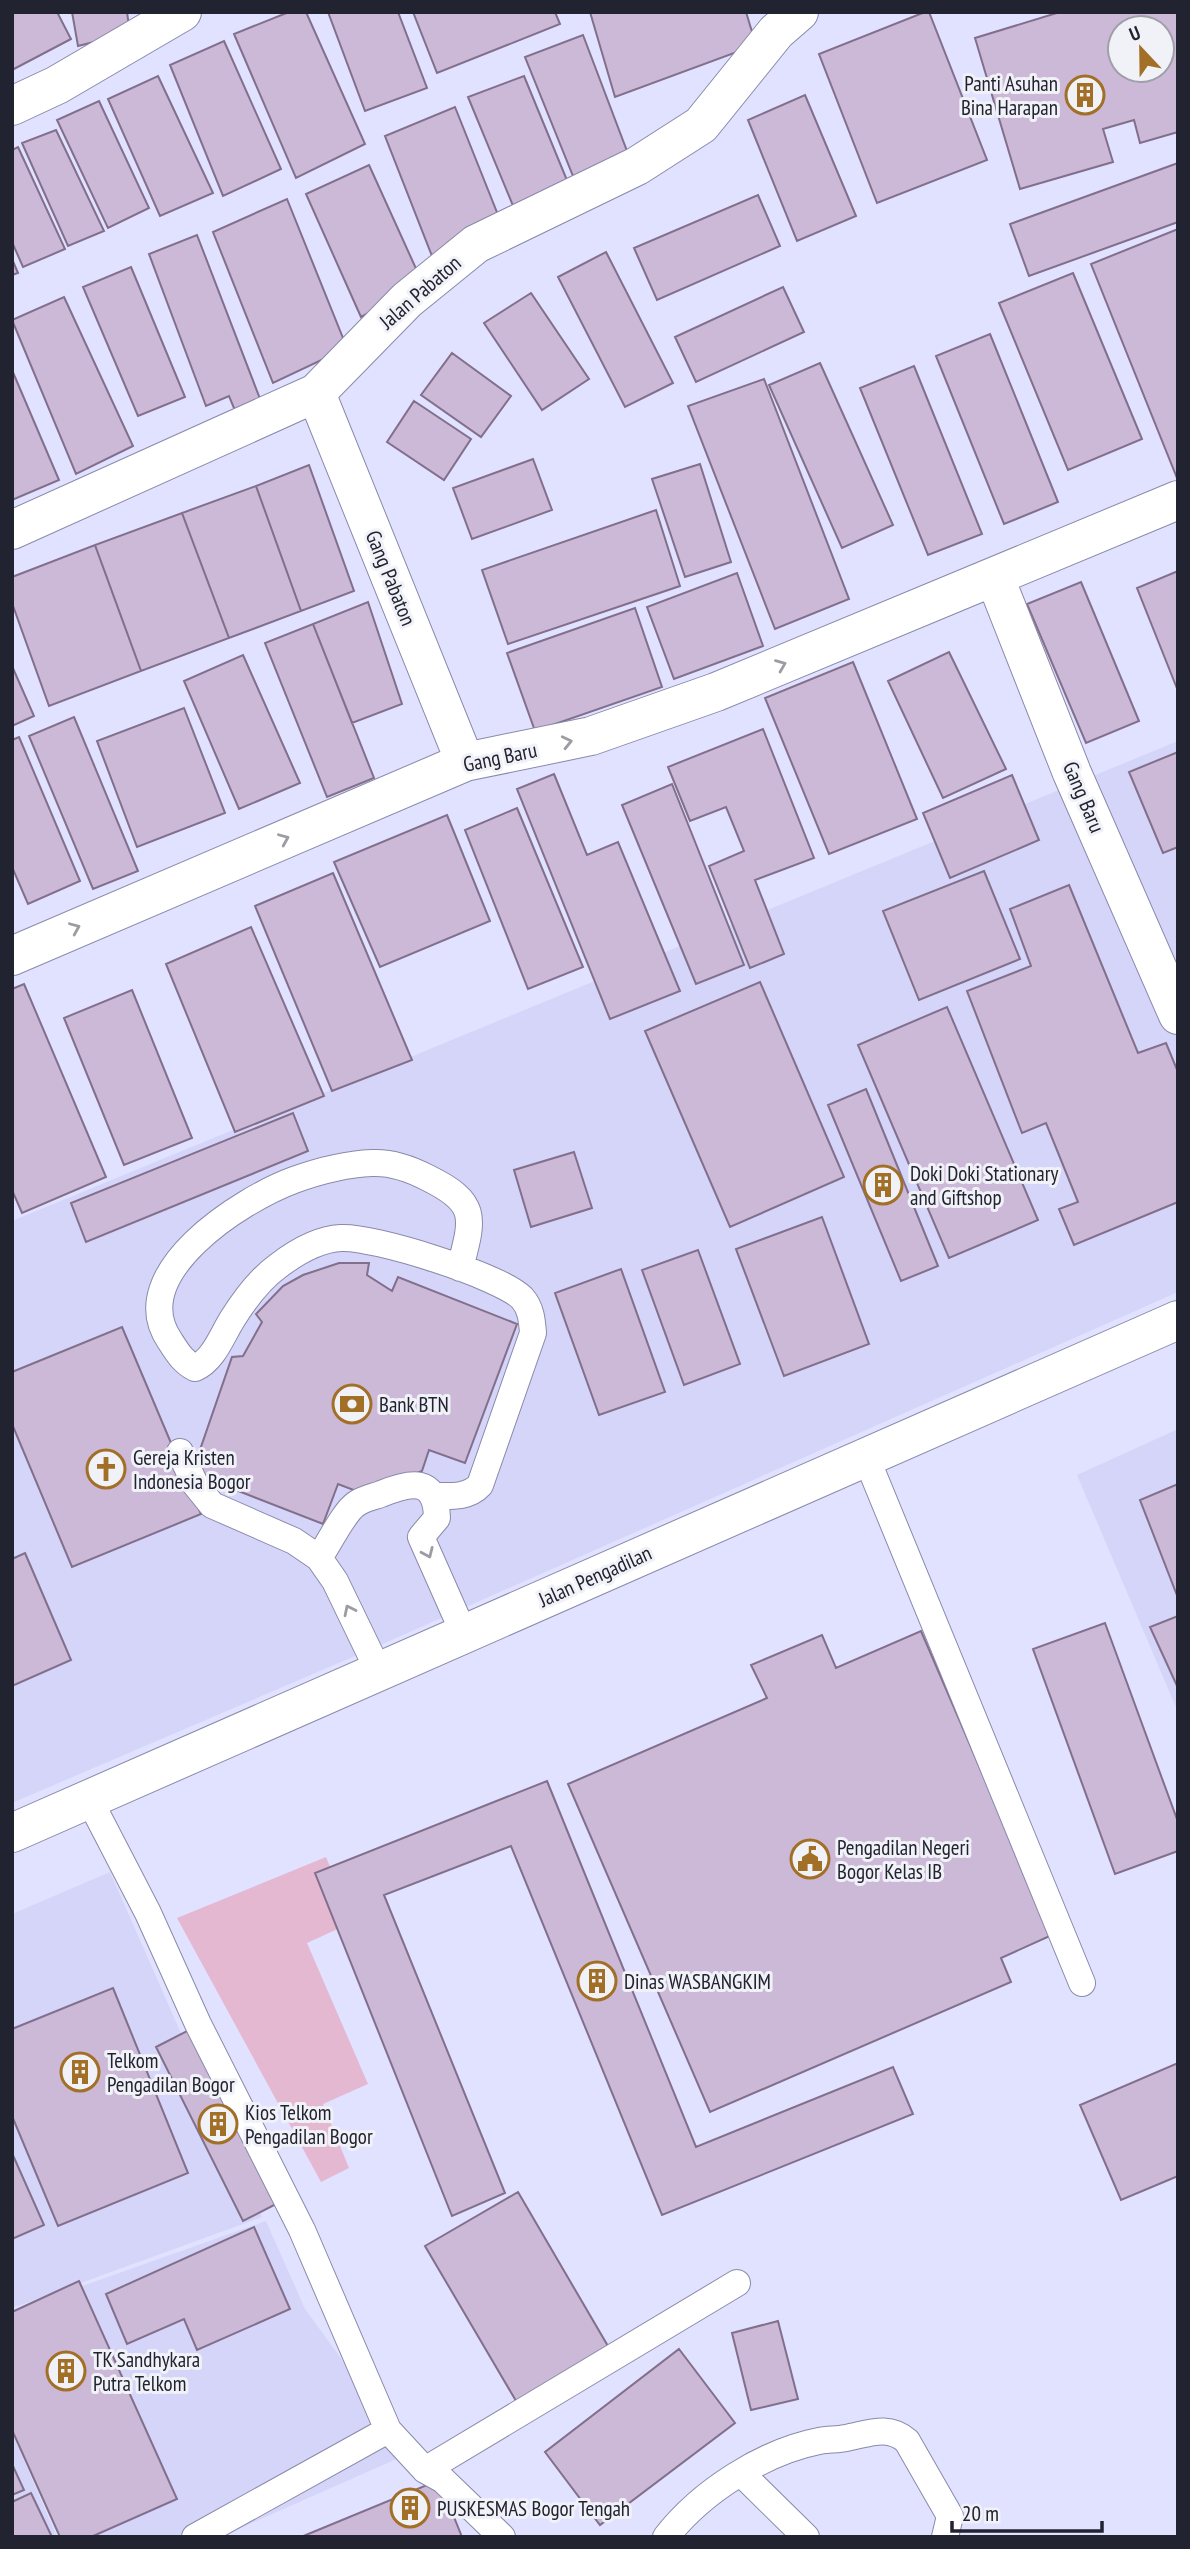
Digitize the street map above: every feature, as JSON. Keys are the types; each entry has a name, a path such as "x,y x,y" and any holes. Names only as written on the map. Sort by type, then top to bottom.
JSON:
{"street":[{"path":"12,106 57,85 182,12"},
{"name":"Jalan Pabaton","path":"12,530 316,393 407,300 476,244 637,166 701,125 776,32 799,12"},
{"name":"Gang Pabaton","path":"316,393 466,762"},
{"name":"Gang Baru","path":"12,956 466,762 591,737 716,692 1178,500"},
{"name":"Gang Baru","path":"995,578 1072,773 1178,1015"},
{"name":"Jalan Pengadilan","path":"12,1833 1178,1320"}],"lane":[{"path":"433,1496 463,1495 474,1492 480,1485 533,1333 532,1316 524,1300 516,1293 460,1268 371,1240 340,1238 308,1247 277,1267 254,1288 209,1359 195,1368 186,1364 167,1337 158,1318 166,1281 184,1254 210,1227 257,1197 293,1180 335,1168 374,1163 406,1167 451,1189 463,1199 470,1231 460,1268"},
{"path":"180,1452 195,1484 212,1505 294,1541 319,1558 335,1581 379,1672"},
{"path":"866,1457 1082,1983"},
{"path":"319,1558 354,1505 403,1484 416,1483 429,1490 437,1502 437,1518 421,1537 464,1634"},
{"path":"89,1798 148,1913 198,2024 302,2230 388,2430 425,2470 443,2480 502,2537"},
{"path":"425,2470 737,2283"},
{"path":"195,2537 388,2430"},
{"path":"666,2537 678,2521 741,2473 787,2452 820,2441 891,2431 907,2441 950,2516 945,2537"},
{"path":"741,2473 806,2537"}],"shaded area":[{"path":"1178,741 1178,1292 369,1650 12,1803 12,1221"},
{"path":"1178,1429 1178,1712 1077,1475"},
{"path":"326,1857 353,1922 307,1943 368,2084 323,2104 349,2168 321,2182 177,1918"},
{"path":"110,1872 262,2217 12,2308 12,1914"},
{"path":"266,2221 305,2309 410,2453 220,2537 60,2537 12,2430 12,2311"},
{"path":"12,2433 57,2537 12,2537"}],"building":[{"path":"12,12 57,12 71,39 12,70"},
{"path":"72,12 127,12 130,33 78,46"},
{"path":"289,12 306,12 365,144 296,178 234,34"},
{"path":"328,12 398,12 427,88 365,111"},
{"path":"413,12 555,12 560,24 437,73"},
{"path":"590,12 746,12 756,45 615,97"},
{"path":"929,12 987,160 877,203 819,54"},
{"name":"Panti Asuhan Bina Harapan","path":"1060,12 1178,12 1178,132 1140,143 1134,120 1103,129 1113,162 1020,189 975,38"},
{"path":"583,35 630,159 575,181 525,57"},
{"path":"224,41 281,169 223,196 170,65"},
{"path":"158,76 213,193 160,216 108,99"},
{"path":"524,76 571,190 516,213 468,97"},
{"path":"805,95 856,216 797,241 748,120"},
{"path":"99,101 149,208 108,228 57,120"},
{"path":"455,107 502,225 432,256 385,136"},
{"path":"56,130 104,231 68,246 22,143"},
{"path":"18,147 65,249 23,267 12,242 12,150"},
{"path":"1178,163 1178,222 1029,276 1010,224"},
{"path":"369,165 423,284 361,317 306,194"},
{"path":"758,195 780,246 657,300 634,248"},
{"path":"287,199 347,348 273,383 213,232"},
{"path":"1178,229 1178,478 1177,478 1091,264"},
{"path":"197,235 262,404 236,413 229,396 206,406 149,254"},
{"path":"606,252 673,383 625,407 558,277"},
{"path":"12,259 18,273 12,275"},
{"path":"131,267 185,397 138,416 83,287"},
{"path":"1073,273 1142,439 1068,470 999,303"},
{"path":"783,287 804,332 696,382 675,337"},
{"path":"531,293 589,379 542,410 484,323"},
{"path":"64,297 133,446 76,474 12,320"},
{"path":"990,334 1058,502 1004,524 936,356"},
{"path":"452,353 511,396 481,437 421,395"},
{"path":"820,363 893,525 842,548 769,385"},
{"path":"914,366 982,534 928,555 860,388"},
{"path":"12,370 59,480 12,500"},
{"path":"764,379 849,599 775,629 688,406"},
{"path":"414,401 471,439 444,480 387,442"},
{"path":"533,459 552,510 472,539 453,488"},
{"path":"700,464 731,562 685,577 652,479"},
{"path":"309,465 354,591 301,611 256,486"},
{"path":"256,486 301,611 229,638 182,513"},
{"path":"656,510 680,586 508,644 482,570"},
{"path":"182,513 229,638 141,671 95,545"},
{"path":"95,545 141,671 49,706 12,603 12,577"},
{"path":"1178,571 1178,691 1137,588"},
{"path":"737,573 763,646 674,679 647,607"},
{"path":"1081,582 1139,721 1086,743 1027,604"},
{"path":"368,602 402,704 352,723 313,624"},
{"path":"635,608 662,687 535,731 507,653"},
{"path":"313,624 374,778 327,797 265,643"},
{"path":"949,652 1006,769 943,798 888,681"},
{"path":"243,655 300,783 239,809 184,681"},
{"path":"853,662 917,819 829,854 765,698"},
{"path":"12,666 34,716 12,726"},
{"path":"184,708 225,813 137,847 97,741"},
{"path":"74,717 138,871 93,889 29,736"},
{"path":"763,729 814,858 755,880 784,954 750,968 709,866 744,851 726,807 690,821 668,767"},
{"path":"19,737 80,881 28,904 12,867 12,740"},
{"path":"1178,752 1178,847 1163,853 1129,772"},
{"path":"554,774 587,855 618,842 680,991 610,1019 517,789"},
{"path":"1012,775 1039,840 950,878 923,813"},
{"path":"672,784 744,965 696,984 622,805"},
{"path":"517,808 583,967 528,989 465,830"},
{"path":"447,815 490,921 380,967 334,862"},
{"path":"984,871 1020,959 919,1000 883,911"},
{"path":"333,873 412,1060 332,1091 255,906"},
{"path":"1069,885 1138,1053 1166,1043 1178,1072 1178,1202 1074,1245 1059,1209 1078,1202 1046,1123 1022,1133 967,991 1031,966 1010,909"},
{"path":"251,927 324,1096 235,1132 166,964"},
{"path":"760,982 844,1177 730,1227 645,1031"},
{"path":"24,984 106,1177 22,1213 12,1190 12,989"},
{"path":"132,990 192,1138 124,1165 64,1018"},
{"path":"947,1007 1038,1220 949,1258 858,1045"},
{"name":"Doki Doki Stationary and Giftshop","path":"866,1089 938,1266 901,1281 828,1105"},
{"path":"293,1113 308,1151 86,1242 71,1203"},
{"path":"574,1152 592,1208 531,1227 514,1170"},
{"path":"822,1217 869,1344 784,1376 736,1249"},
{"path":"698,1250 740,1364 684,1385 642,1270"},
{"name":"Bank BTN","path":"339,1263 369,1263 367,1275 392,1291 398,1277 517,1324 465,1463 429,1450 422,1471 364,1494 338,1484 323,1524 192,1473 232,1357 243,1356 262,1322 256,1314 283,1286 303,1275"},
{"path":"621,1269 665,1392 599,1415 555,1293"},
{"name":"Gereja Kristen Indonesia Bogor","path":"122,1327 201,1514 72,1567 12,1424 12,1372"},
{"path":"1178,1484 1178,1598 1140,1500"},
{"path":"25,1553 71,1660 12,1686 12,1559"},
{"path":"1178,1616 1178,1688 1150,1627"},
{"path":"1105,1623 1178,1822 1178,1851 1115,1874 1033,1649"},
{"name":"Pengadilan Negeri Bogor Kelas IB","path":"921,1631 1052,1935 1001,1958 1011,1982 710,2112 568,1784 767,1698 751,1665 822,1635 836,1668"},
{"name":"Dinas WASBANGKIM","path":"547,1781 696,2147 893,2067 913,2114 662,2215 511,1846 384,1895 505,2193 452,2216 315,1873"},
{"name":"Telkom Pengadilan Bogor","path":"113,1988 188,2173 58,2226 12,2116 12,2029"},
{"name":"Kios Telkom Pengadilan Bogor","path":"193,2028 280,2202 243,2221 156,2047"},
{"path":"1178,2063 1178,2176 1121,2200 1080,2105"},
{"path":"12,2153 44,2225 12,2239"},
{"path":"518,2192 612,2353 519,2406 425,2246"},
{"name":"TK Sandhykara Putra Telkom","path":"254,2227 290,2309 197,2350 184,2319 127,2344 106,2294"},
{"name":"TK Sandhykara Putra Telkom","path":"79,2281 177,2499 91,2537 60,2537 12,2430 12,2312"},
{"path":"778,2321 798,2399 751,2410 732,2333"},
{"path":"679,2349 735,2423 600,2525 545,2452"},
{"path":"12,2464 24,2490 12,2495"},
{"name":"PUSKESMAS Bogor Tengah","path":"439,2480 462,2537 301,2537"},
{"path":"31,2493 52,2537 12,2537 12,2502"}],"place":[{"name":"Panti Asuhan Bina Harapan","path":"1085,95"},
{"name":"Doki Doki Stationary and Giftshop","path":"883,1185"},
{"name":"Bank BTN","path":"352,1404"},
{"name":"Gereja Kristen Indonesia Bogor","path":"106,1469"},
{"name":"Pengadilan Negeri Bogor Kelas IB","path":"810,1859"},
{"name":"Dinas WASBANGKIM","path":"597,1981"},
{"name":"Telkom Pengadilan Bogor","path":"80,2072"},
{"name":"Kios Telkom Pengadilan Bogor","path":"218,2124"},
{"name":"TK Sandhykara Putra Telkom","path":"66,2371"},
{"name":"PUSKESMAS Bogor Tengah","path":"410,2508"}]}
